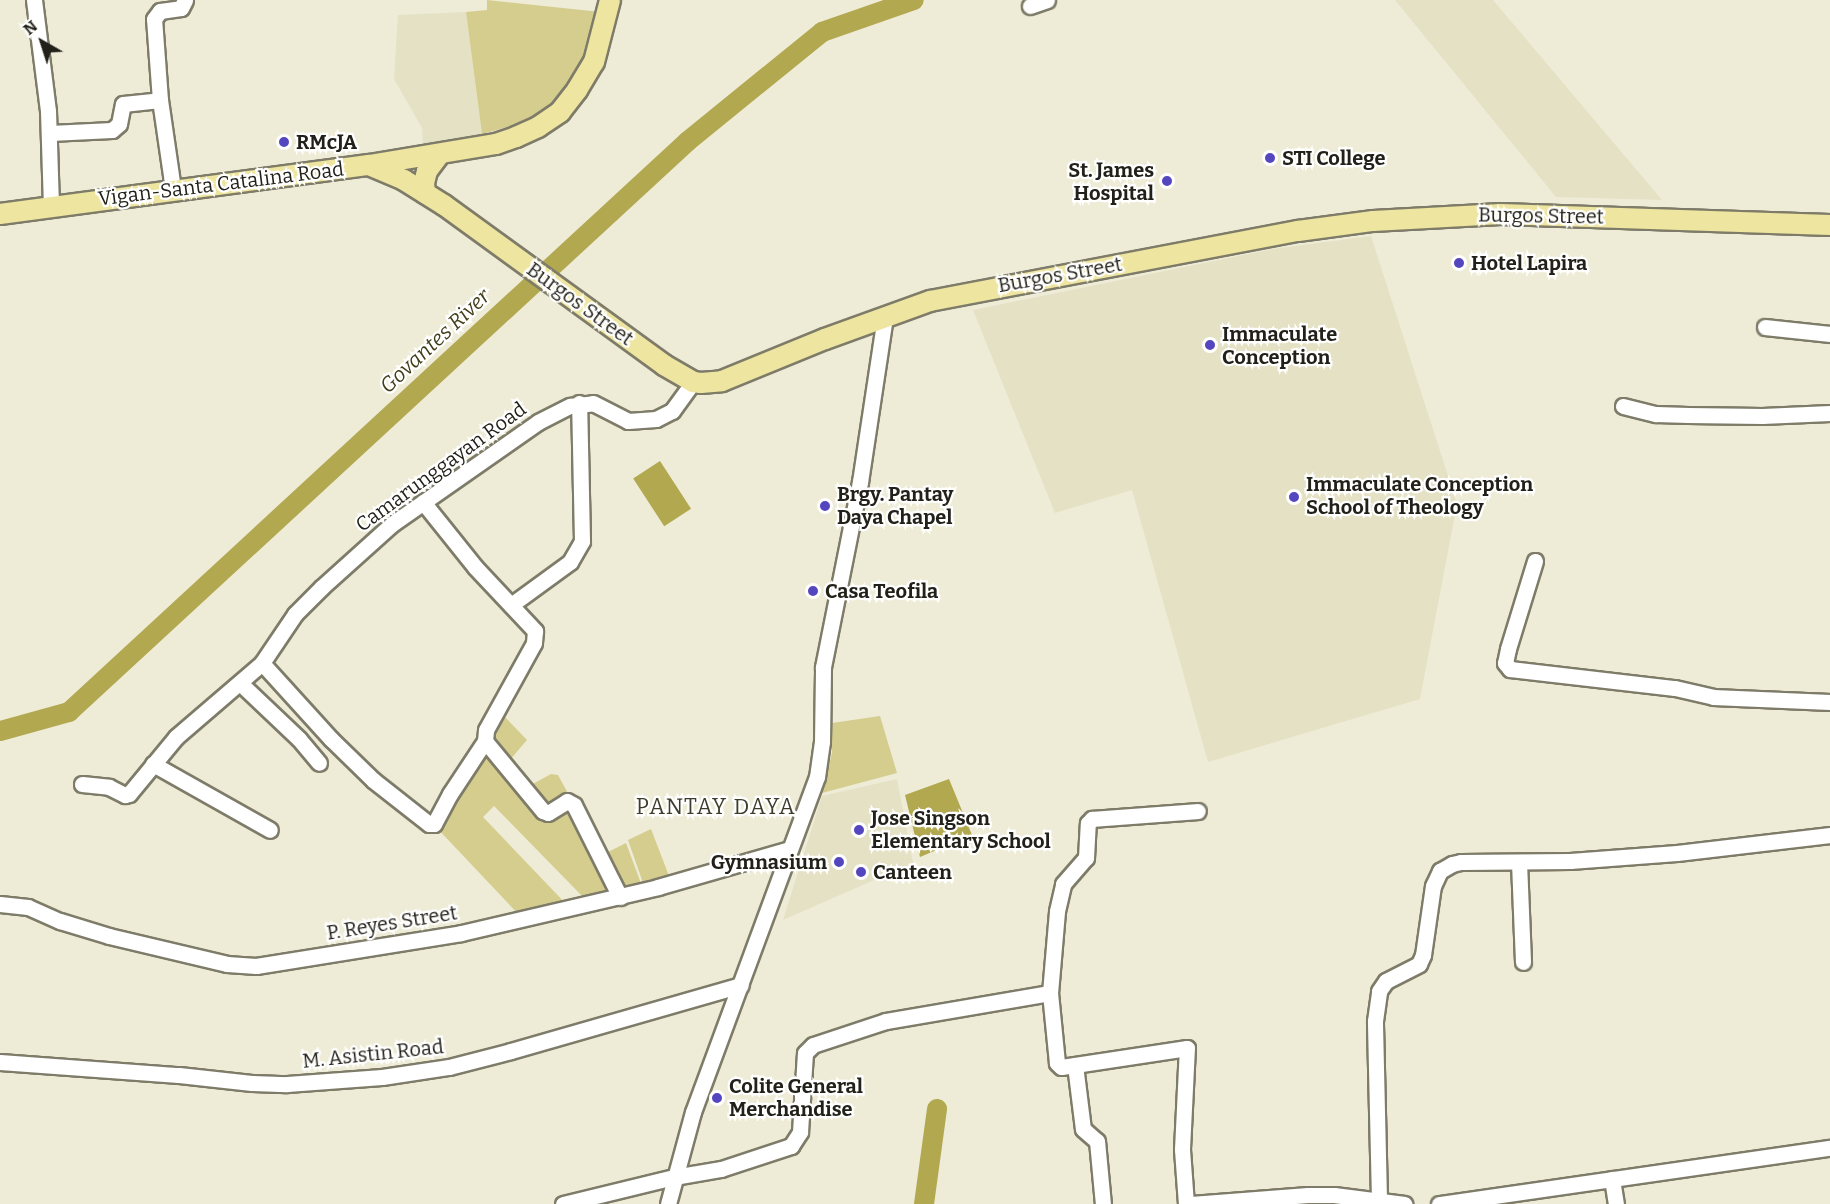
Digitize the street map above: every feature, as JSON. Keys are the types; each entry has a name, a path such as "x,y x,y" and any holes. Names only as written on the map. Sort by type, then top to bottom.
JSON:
{"main road":[{"name":"Vigan-Santa Catalina Road","path":"0,214 173,189 369,165 496,144 516,137 560,112 577,90 594,62 610,0"},
{"path":"425,193 424,183 427,171 440,154"},
{"name":"Burgos Street","path":"369,165 404,180 425,193 664,365 693,382 722,381 885,316 972,291 1263,236 1373,221 1501,214 1830,225"}],"street":[{"path":"34,0 50,133 51,207"},
{"path":"173,189 160,100 154,19 160,11 181,8 185,0"},
{"path":"1030,6 1047,0"},
{"path":"50,133 112,130 119,124 123,104 160,100"},
{"path":"668,1204 693,1112 741,985 820,761 823,667 858,492 885,316"},
{"path":"1765,327 1830,334"},
{"name":"Camarunggayan Road","path":"82,784 109,787 128,795 176,737 262,663 290,621 310,598 392,524 553,412 579,404 600,405 628,421 646,421 672,411 693,382"},
{"path":"511,605 570,562 582,541 579,404"},
{"path":"1623,406 1656,414 1762,416 1830,413"},
{"path":"262,663 331,739 373,780 429,824 434,824 450,794 485,741 486,730 535,638 533,628 475,567 423,502"},
{"path":"1534,561 1508,649 1505,663 1510,669 1675,688 1713,697 1830,702"},
{"path":"240,683 299,739 318,763"},
{"path":"485,741 543,811 548,813 567,801 574,805 620,897"},
{"path":"153,764 270,830"},
{"path":"1198,811 1092,819 1088,824 1086,858 1064,884 1057,911 1050,993 1057,1063 1061,1067 1187,1048 1182,1149 1188,1204 1308,1195 1404,1204"},
{"path":"1380,1200 1375,1021 1379,991 1386,981 1419,964 1423,955 1432,886 1440,871 1461,862 1570,861 1677,853 1830,835"},
{"name":"P. Reyes Street","path":"0,904 28,907 60,921 109,936 247,967 461,933 620,897 790,849"},
{"path":"1519,862 1523,962"},
{"name":"M. Asistin Road","path":"0,1062 178,1074 252,1083 287,1084 382,1077 449,1067 511,1052 741,985"},
{"path":"562,1204 674,1177 733,1166 791,1146 800,1132 805,1053 813,1045 886,1021 1050,993"},
{"path":"1075,1065 1083,1129 1097,1141 1102,1204"},
{"path":"1439,1204 1830,1148"},
{"path":"1612,1179 1617,1204"}],"shaded area":[{"path":"487,0 601,12 590,54 562,99 526,122 482,134 466,12 487,10"},
{"path":"1395,0 1493,0 1662,200 1556,197"},
{"path":"466,12 482,134 423,147 422,128 394,79 398,15"},
{"name":"Immaculate Conception School of Theology","path":"1371,236 1457,504 1420,699 1208,762 1132,490 1055,513 973,310 1273,249"},
{"path":"660,461 691,509 664,526 633,478"},
{"path":"502,714 527,740 509,761 489,739"},
{"path":"880,716 897,773 822,793 832,753 832,723"},
{"path":"486,750 546,819 569,808 612,894 587,901 494,806 483,817 568,906 522,918 435,826"},
{"path":"551,774 558,775 570,797 545,803 531,785"},
{"name":"Jose Singson Elementary School","path":"897,779 913,863 783,920 822,796"},
{"path":"949,779 972,835 920,857 905,795"},
{"path":"651,829 669,876 643,883 628,840"},
{"path":"626,843 642,886 626,888 620,885 604,854"}],"waterway":[{"name":"Govantes River","path":"0,731 69,712 688,141 822,32 914,0"},
{"path":"924,1204 937,1109"}],"place":[{"name":"RMcJA","path":"284,142"},
{"name":"STI College","path":"1270,158"},
{"name":"St. James Hospital","path":"1167,181"},
{"name":"Hotel Lapira","path":"1459,263"},
{"name":"Immaculate Conception","path":"1210,345"},
{"name":"Immaculate Conception School of Theology","path":"1294,497"},
{"name":"Brgy. Pantay Daya Chapel","path":"825,506"},
{"name":"Casa Teofila","path":"813,591"},
{"name":"Jose Singson Elementary School","path":"859,830"},
{"name":"Gymnasium","path":"839,862"},
{"name":"Canteen","path":"861,872"},
{"name":"Colite General Merchandise","path":"717,1098"}],"district":[{"name":"PANTAY DAYA","path":"716,807"}]}
